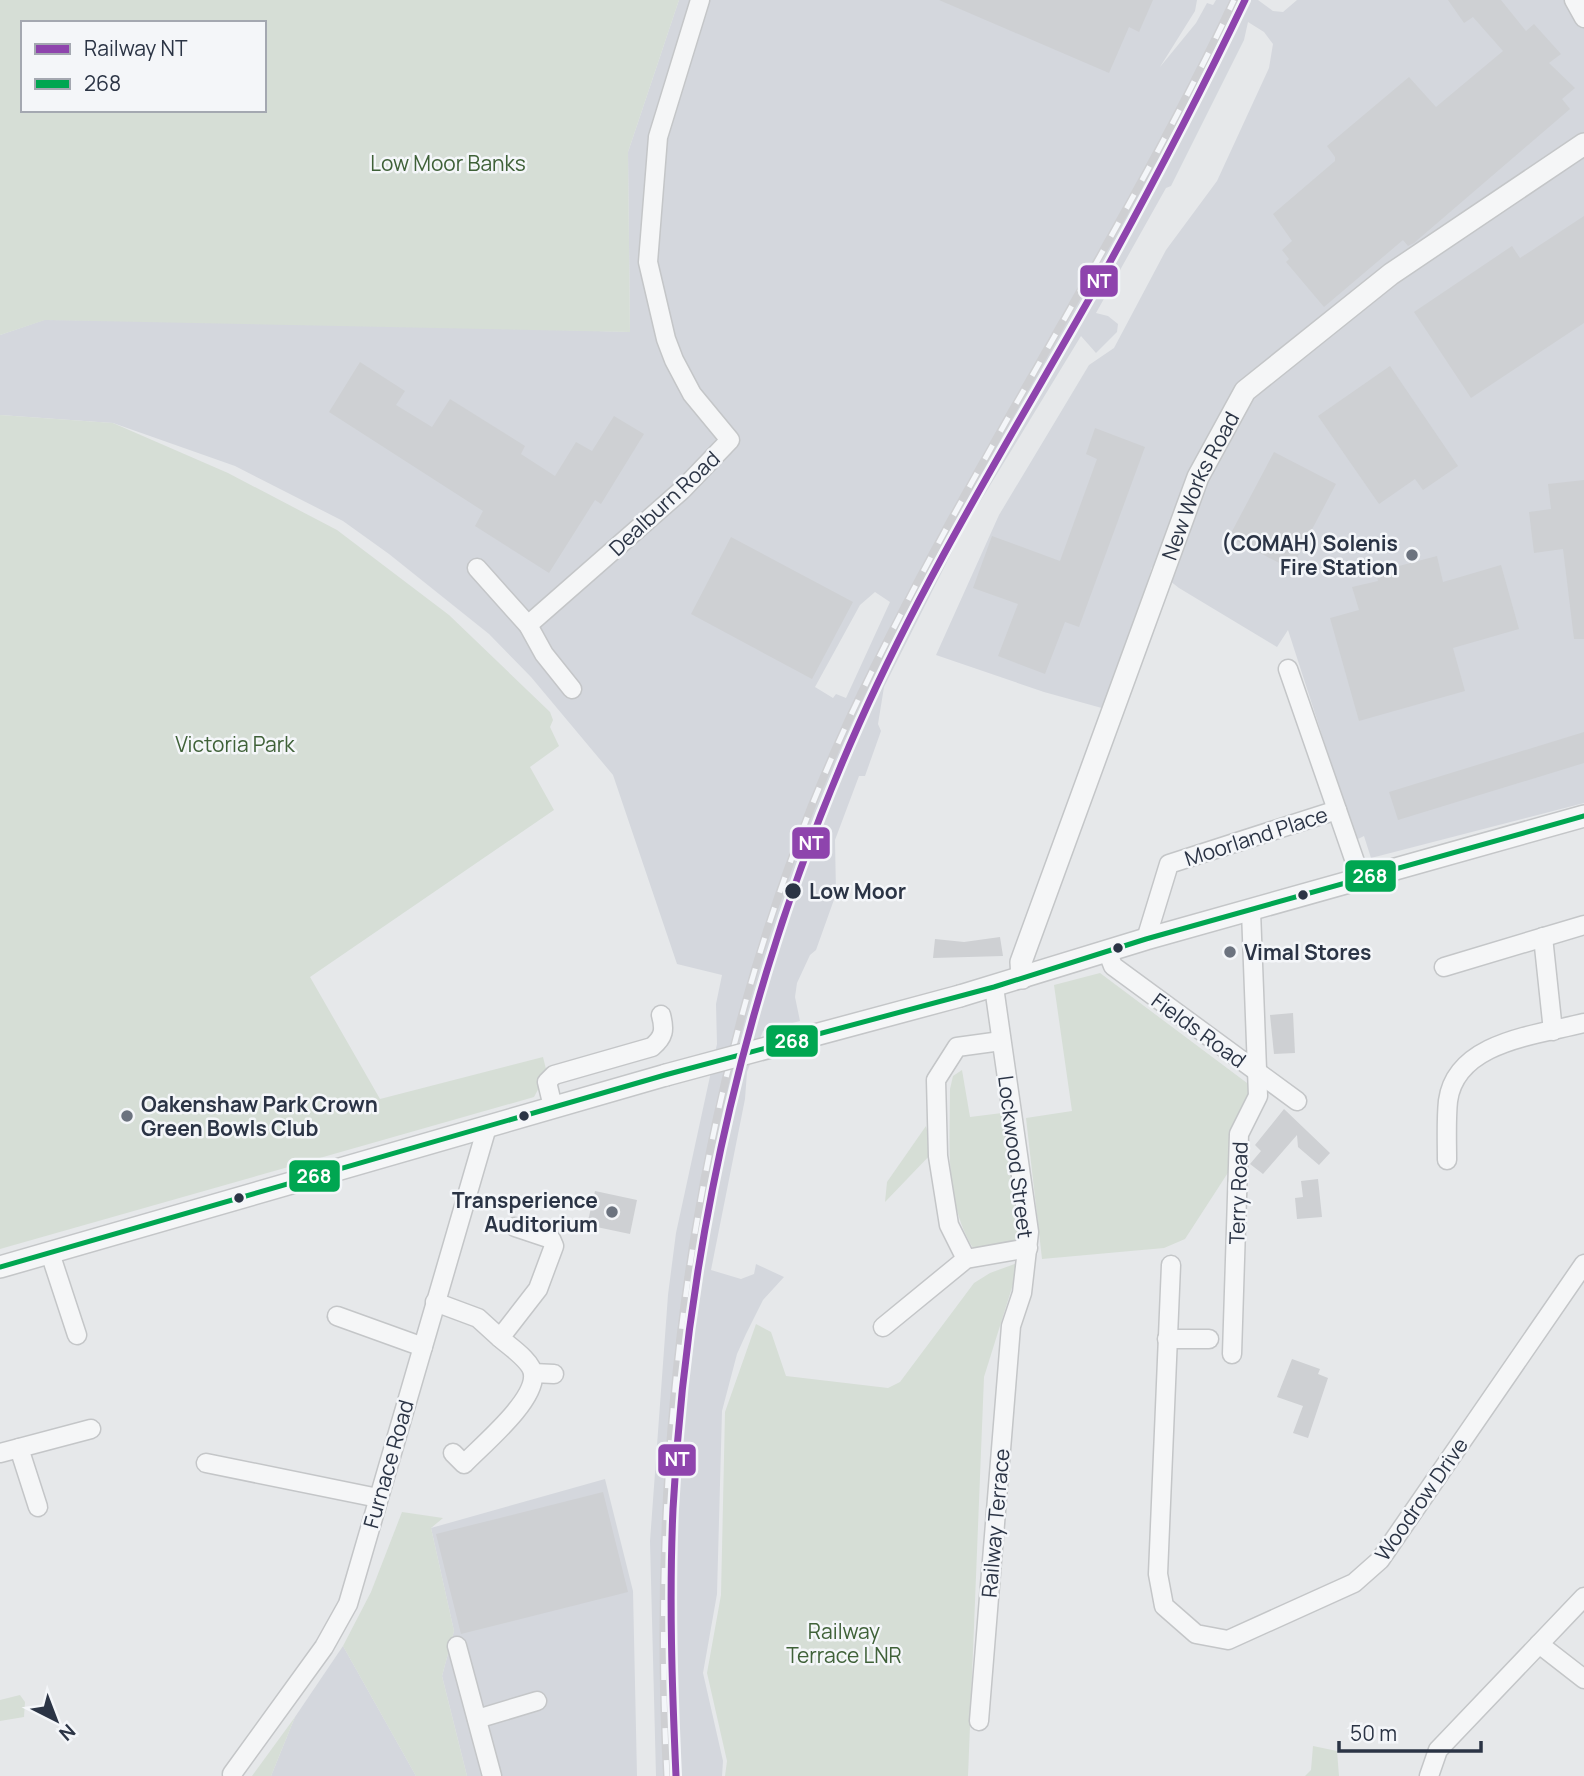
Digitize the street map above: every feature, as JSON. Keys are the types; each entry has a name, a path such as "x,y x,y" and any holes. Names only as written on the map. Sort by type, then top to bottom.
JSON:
{"street":[{"name":"Dealburn Road","path":"528,625 682,490 730,440 692,394 674,360 666,339 648,262 658,137 700,0"},
{"path":"1574,0 1584,18"},
{"name":"New Works Road","path":"1022,978 1021,962 1168,554 1198,477 1245,391 1391,274 1584,144"},
{"path":"477,568 528,625 544,654 572,689"},
{"path":"1288,669 1361,879"},
{"name":"Moorland Place","path":"1146,939 1169,864 1337,810"},
{"path":"0,1267 666,1075 994,988 1146,939 1584,816"},
{"name":"Terry Road","path":"1232,1354 1239,1134 1258,1096 1251,911"},
{"path":"1444,967 1584,925"},
{"path":"1543,937 1553,1031"},
{"name":"Fields Road","path":"1108,953 1113,966 1297,1101"},
{"name":"Lockwood Street","path":"994,988 1029,1232 1022,1293 1011,1326"},
{"path":"553,1107 547,1082 554,1075 652,1047 662,1039 664,1028 661,1015"},
{"path":"1447,1160 1448,1099 1460,1071 1489,1048 1584,1023"},
{"path":"966,1259 949,1225 938,1156 936,1080 957,1047 1001,1041"},
{"name":"Furnace Road","path":"232,1774 324,1647 348,1604 487,1127"},
{"path":"500,1338 538,1289 554,1246 551,1239 515,1227"},
{"path":"883,1327 966,1259 1028,1248"},
{"path":"50,1253 77,1335"},
{"name":"Woodrow Drive","path":"1171,1265 1158,1574 1164,1606 1196,1634 1228,1640 1354,1583 1380,1560 1584,1264"},
{"path":"436,1302 478,1318 533,1373 554,1374"},
{"path":"337,1316 423,1347"},
{"name":"Railway Terrace","path":"979,1721 1011,1326"},
{"path":"1167,1339 1209,1339"},
{"path":"453,1454 464,1464 522,1404 533,1373"},
{"path":"0,1453 91,1429"},
{"path":"19,1448 38,1507"},
{"path":"206,1463 378,1498"},
{"path":"1429,1776 1438,1750 1584,1597"},
{"path":"1539,1644 1584,1679"},
{"path":"457,1646 492,1776"},
{"path":"477,1718 537,1701"}],"shaded area":[{"path":"679,0 1197,0 1195,11 1160,67 1196,23 1207,3 1213,5 1216,0 1258,0 1273,11 1283,12 1297,0 1584,0 1584,803 1371,858 1364,836 1356,840 1288,630 1277,647 1179,588 1152,567 1109,710 1044,692 936,655 999,515 1089,365 1114,348 1166,250 1217,181 1269,68 1273,44 1264,32 1248,22 1244,40 1171,186 1166,188 1096,313 1108,316 1118,324 1117,332 1096,353 1081,336 964,528 884,687 878,724 881,731 865,776 859,776 835,840 836,894 816,950 810,955 797,983 795,997 800,1021 763,1031 747,1072 745,1099 711,1270 741,1279 754,1274 756,1264 784,1277 763,1300 746,1334 737,1354 722,1411 717,1594 703,1673 723,1761 722,1776 656,1776 650,1541 668,1295 676,1233 717,1044 716,1004 722,975 677,964 613,775 531,677 489,634 389,554 343,521 235,466 113,423 0,415 0,335 44,320 260,321 630,332 628,152","holes":["875,592 890,602 846,698 836,694 833,698 815,687 860,605"]},
{"path":"605,1479 633,1591 637,1776 467,1776 442,1676 454,1631 431,1528"},
{"path":"343,1646 416,1776 271,1776 295,1717"}],"green space":[{"name":"Low Moor Banks","path":"0,0 679,0 628,152 630,332 45,320 0,335"},
{"name":"Victoria Park","path":"0,415 113,423 228,473 337,530 449,615 550,712 553,720 550,727 559,746 530,767 554,810 310,977 380,1099 543,1057 547,1073 534,1097 0,1249"},
{"path":"1100,973 1251,1086 1231,1168 1185,1239 1164,1248 1042,1259 1026,1118 1072,1111 1054,985"},
{"path":"962,1070 970,1117 1002,1113 1019,1244 987,1251 973,1248 957,1211 951,1171 950,1089 953,1076"},
{"path":"926,1126 932,1153 885,1202 887,1182"},
{"name":"Railway Terrace LNR","path":"1020,1262 984,1377 968,1776 725,1776 727,1761 707,1673 721,1595 725,1412 756,1324 771,1332 786,1376 888,1388 900,1382 974,1283 990,1273"},
{"path":"402,1512 443,1518 431,1528 454,1631 442,1676 467,1776 416,1776 343,1646 371,1592"},
{"path":"20,1695 25,1702 24,1717 0,1721 0,1700"},
{"path":"295,1717 271,1776 252,1776"},
{"path":"1313,1746 1337,1751 1339,1776 1305,1776 1311,1770"}],"building":[{"path":"939,0 1153,0 1139,32 1129,27 1109,73"},
{"path":"1448,0 1501,0 1526,31 1534,24 1561,54 1549,63 1575,88 1562,99 1570,109 1414,243 1408,246 1403,240 1324,307 1286,262 1289,259 1282,250 1292,241 1273,214 1335,161 1327,146 1409,77 1436,107 1503,51 1473,17 1464,23"},
{"path":"1584,216 1584,323 1471,398 1414,312 1512,246 1520,258"},
{"path":"360,362 405,391 396,405 432,427 450,399 525,446 521,454 555,476 576,442 592,451 614,416 644,434 601,504 595,500 549,573 475,526 483,511 329,412"},
{"path":"1390,366 1458,466 1423,490 1415,479 1379,504 1318,416"},
{"path":"1095,428 1145,447 1079,627 1065,622 1045,674 998,656 1018,604 973,588 992,536 1060,561 1097,459 1086,454"},
{"path":"1274,452 1336,484 1291,569 1229,537"},
{"path":"1584,480 1584,639 1574,639 1563,549 1534,553 1529,512 1551,509 1548,484"},
{"path":"731,537 853,602 812,679 691,614"},
{"path":"1437,556 1443,582 1501,565 1519,629 1453,648 1465,691 1359,721 1330,618 1359,610 1352,587 1378,581 1376,572"},
{"path":"1584,732 1584,763 1398,820 1389,792"},
{"path":"1000,937 1003,956 933,958 935,939 964,942"},
{"path":"1293,1013 1295,1053 1274,1054 1270,1015"},
{"path":"1284,1109 1330,1153 1319,1165 1298,1147 1297,1135 1263,1174 1250,1164 1261,1151 1255,1145"},
{"path":"1318,1179 1322,1217 1297,1219 1295,1198 1303,1197 1301,1181"},
{"name":"Transperience Auditorium","path":"595,1191 637,1200 630,1234 587,1225"},
{"path":"1292,1359 1320,1369 1318,1374 1328,1378 1308,1438 1293,1433 1303,1406 1277,1397"},
{"path":"603,1492 628,1592 461,1634 436,1534"}],"railway":[{"path":"667,1776 663,1641 667,1505 677,1369 695,1234 721,1100 755,969 798,840 851,715 943,534 1142,181 1234,0"}],"rail line":[{"name":"NT","path":"676,1776 671,1643 673,1509 680,1408 692,1307 730,1108 755,1010 786,913 820,817 859,724 915,608 1123,238 1245,0"}],"transit line":[{"name":"268","path":"0,1267 665,1075 994,987 1146,939 1584,816"}],"place":[{"name":"(COMAH) Solenis Fire Station","path":"1412,555"},
{"name":"Low Moor","path":"793,891"},
{"name":"Vimal Stores","path":"1230,952"},
{"name":"Oakenshaw Park Crown Green Bowls Club","path":"127,1116"},
{"name":"Transperience Auditorium","path":"612,1212"}]}
